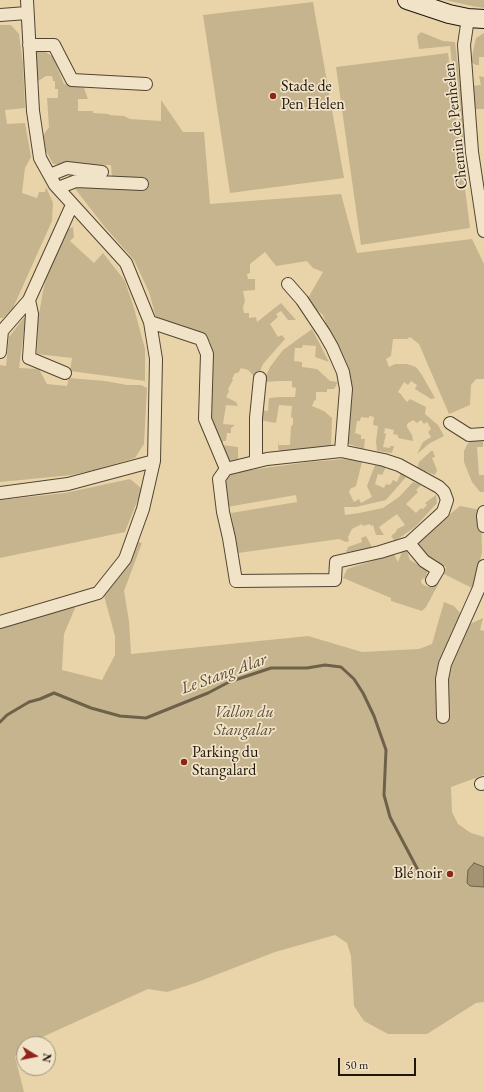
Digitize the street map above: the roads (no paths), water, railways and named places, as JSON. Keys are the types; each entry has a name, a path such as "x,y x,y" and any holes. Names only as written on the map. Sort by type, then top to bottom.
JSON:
{"street":[{"path":"0,622 98,593 125,559 144,509 154,461 156,359 150,322 126,263 58,188 40,158 33,111 27,0"},
{"path":"407,0 449,14 476,19"},
{"path":"0,15 27,14"},
{"name":"Chemin de Penhelen","path":"476,19 464,45 472,152 484,231"},
{"path":"29,45 54,45 72,80 146,84"},
{"path":"50,175 67,168 102,172"},
{"path":"58,188 76,181 142,184"},
{"path":"0,352 1,331 29,300 72,205"},
{"path":"288,284 302,300 332,347 343,372 346,389 341,451"},
{"path":"29,300 32,314 29,358 65,373"},
{"path":"150,322 201,339 207,354 205,419 226,468"},
{"path":"256,461 256,418 260,378"},
{"path":"450,422 469,435 484,434"},
{"path":"341,451 384,460 399,465 438,487 444,492 447,500 443,512 408,543 380,552 336,562 335,580 236,581 223,512 219,479 226,468 267,459 341,451"},
{"path":"0,493 68,484 154,461"},
{"path":"484,512 484,526"},
{"path":"408,543 424,561 438,570 432,580"},
{"path":"443,717 442,679 446,664 479,588 484,566"}],"waterway":[{"name":"Le Stang Alar","path":"0,722 7,715 29,702 54,693 91,708 120,716 146,718 208,693 229,682 271,668 307,668 325,665 341,667 354,679 363,693 374,716 386,750 384,795 390,817 419,872"}],"place":[{"name":"Stade de Pen Helen","path":"273,96"},
{"name":"Parking du Stangalard","path":"184,762"},
{"name":"Blé noir","path":"450,874"}],"park label":[{"name":"Vallon du Stangalar","path":"244,722"}]}
